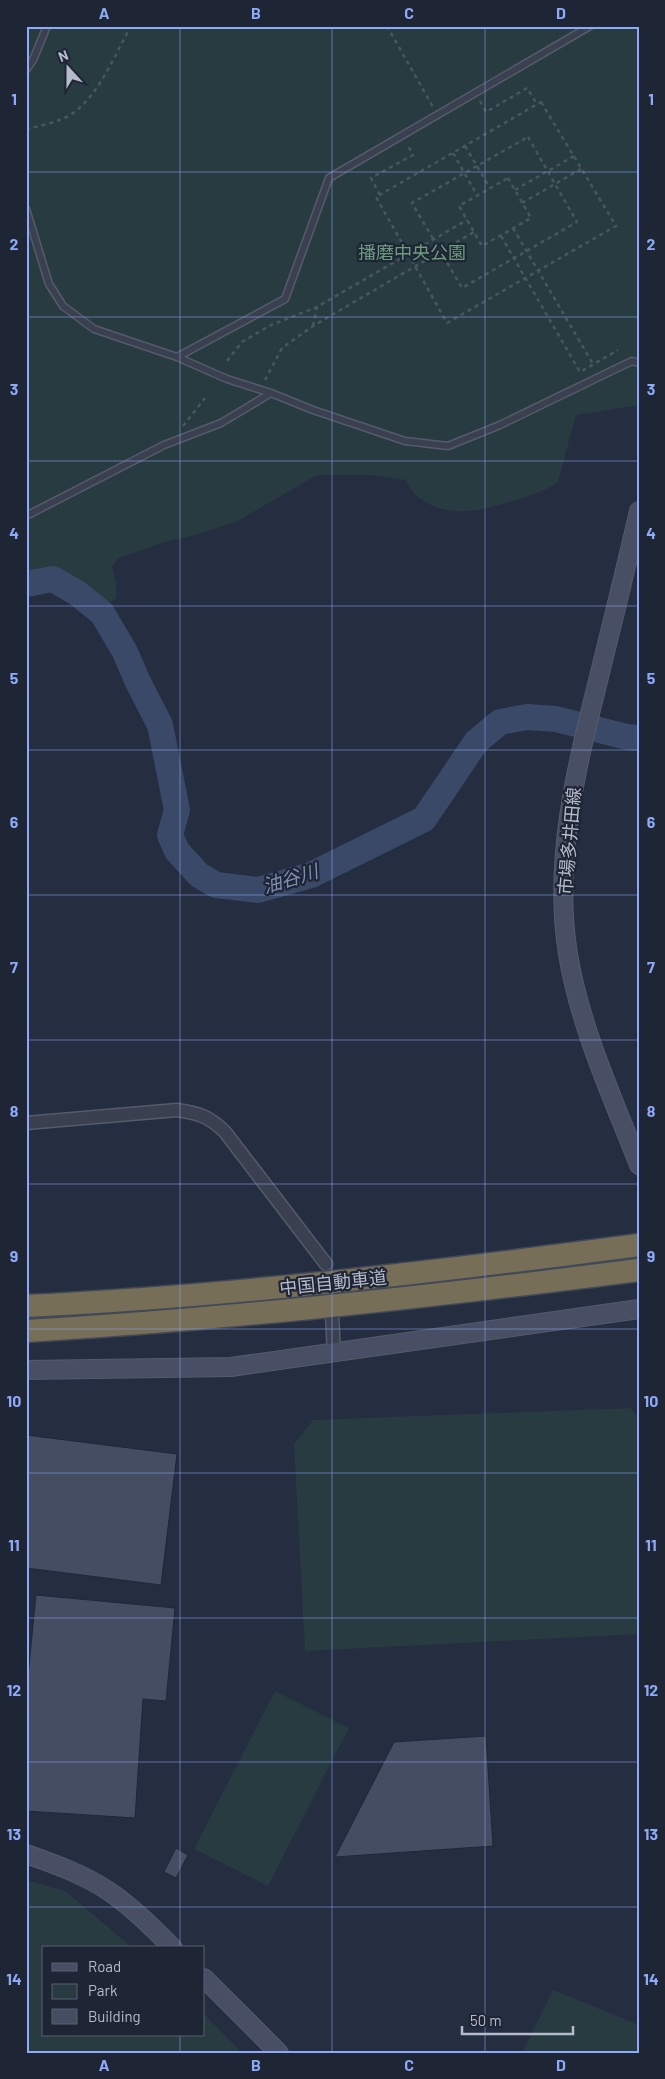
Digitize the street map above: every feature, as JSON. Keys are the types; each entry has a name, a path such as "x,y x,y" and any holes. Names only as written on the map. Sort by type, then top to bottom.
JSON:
{"highway":[{"name":"中国自動車道","path":"26,1306 92,1303 296,1286 490,1265 639,1245"},
{"name":"中国自動車道","path":"26,1331 296,1310 639,1270"}],"street":[{"name":"市場多井田線","path":"639,511 581,745 570,804 563,905 568,954 578,1000 592,1044 639,1165"},
{"path":"26,1123 168,1111 197,1113 216,1122 225,1132 326,1264"},
{"path":"26,1370 231,1367 639,1309"},
{"path":"332,1314 334,1353"},
{"path":"26,1854 60,1866 109,1891 142,1917 171,1946"},
{"path":"205,1979 279,2053"}],"lane":[{"path":"26,70 33,60 47,26"},
{"path":"177,357 285,298 329,178 590,26"},
{"path":"26,209 49,284 63,306 94,328 177,357 227,379 313,410 405,440 448,446 500,425 632,361 639,363"},
{"path":"26,516 164,445 221,423 270,393"}],"path":[{"path":"26,129 70,114 92,96 131,26"},
{"path":"387,26 437,114"},
{"path":"486,112 526,88 537,104"},
{"path":"541,102 616,226 447,323 376,197 537,104 541,102"},
{"path":"528,136 548,171 577,222 462,288 412,203 528,136"},
{"path":"464,146 490,188"},
{"path":"452,153 477,195"},
{"path":"380,195 371,178 413,155"},
{"path":"515,190 574,156"},
{"path":"522,203 581,169"},
{"path":"508,178 531,218 482,246 459,206 490,188 508,178"},
{"path":"227,362 242,342 271,325 317,307 467,220"},
{"path":"513,228 593,364"},
{"path":"260,390 282,348 313,326 474,232"},
{"path":"501,235 580,372 618,350"},
{"path":"313,326 317,307"},
{"path":"164,445 188,421 205,398"}],"green space":[{"name":"播磨中央公園","path":"26,26 639,26 639,405 576,415 558,482 536,493 500,505 477,510 453,511 430,505 419,498 405,480 371,475 317,475 236,522 188,537 161,543 117,559 112,567 116,583 116,598 109,604 72,576 53,571 26,571"},
{"path":"631,1408 639,1419 639,1634 305,1651 294,1444 313,1420"},
{"path":"275,1691 349,1728 268,1886 194,1849"},
{"path":"26,1880 65,1891 131,1946 42,1946 42,2036 205,2036 205,2015 242,2053 26,2053"},
{"path":"553,1990 639,2025 639,2053 522,2053"}],"building":[{"path":"26,1435 177,1454 161,1585 26,1568"},
{"path":"36,1595 175,1608 166,1701 143,1699 135,1818 26,1811 26,1696"},
{"path":"486,1736 493,1846 335,1857 394,1742"},
{"path":"176,1848 188,1855 176,1878 164,1872"}],"waterway":[{"name":"油谷川","path":"26,584 53,579 77,593 102,613 125,652 160,725 177,810 170,835 177,851 199,875 216,885 258,890 311,875 424,819 476,742 500,722 527,717 556,719 627,737 639,738"}]}
